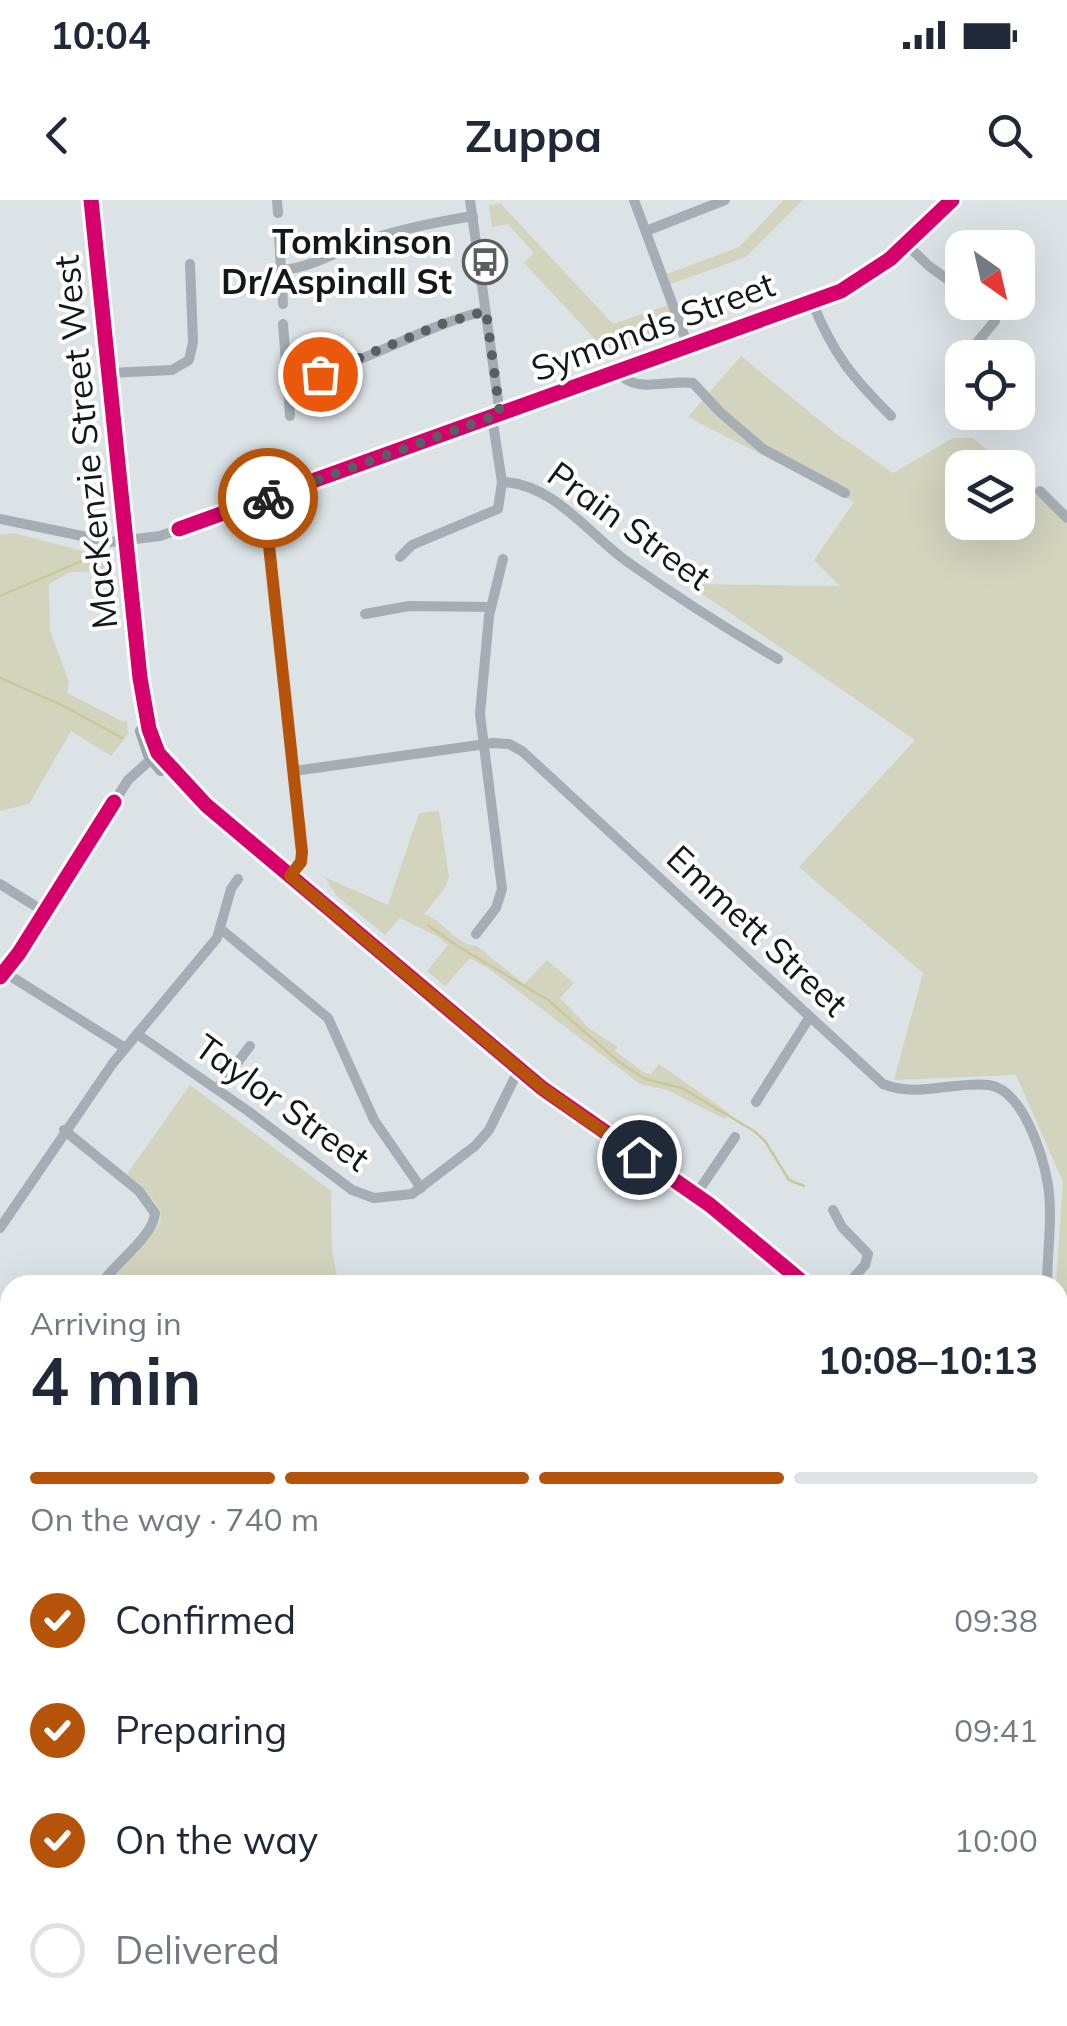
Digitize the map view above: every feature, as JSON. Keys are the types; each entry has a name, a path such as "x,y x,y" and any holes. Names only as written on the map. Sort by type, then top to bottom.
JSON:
{"main road":[{"name":"MacKenzie Street West","path":"90,200 140,678 155,756"},
{"path":"155,756 206,805 520,1070 567,1108 731,1221 794,1275"}],"street":[{"path":"277,200 278,214"},
{"name":"Prain Street","path":"470,200 486,311 502,482 528,485 625,560 778,659"},
{"path":"634,200 688,346"},
{"path":"646,231 726,200"},
{"name":"Symonds Street","path":"125,542 160,536 812,302 866,277 952,200"},
{"path":"280,270 301,268 360,243 407,229 473,216"},
{"path":"279,234 283,304"},
{"path":"906,245 945,276"},
{"path":"109,373 172,370 189,360 194,331 190,264"},
{"path":"812,302 849,374 891,416"},
{"path":"288,380 334,370 442,324 486,311"},
{"path":"979,340 995,320"},
{"path":"283,324 290,416"},
{"path":"618,372 624,380 635,384 693,383 720,414 763,449 846,493"},
{"path":"400,556 412,545 494,512 500,505 502,482"},
{"path":"1040,491 1067,518"},
{"path":"264,499 302,852 301,862 290,876"},
{"path":"0,518 125,542"},
{"path":"476,934 500,902 502,882 480,704 490,607 503,559"},
{"path":"365,614 416,606 490,607"},
{"name":"Emmett Street","path":"294,771 483,744 501,743 522,751 870,1074 895,1088 910,1091 986,1084 1009,1092 1018,1102 1048,1186 1046,1275"},
{"path":"125,1048 2,974 128,780 155,756"},
{"path":"0,1228 64,1130 125,1048 222,930 228,898 238,879"},
{"path":"0,884 44,912"},
{"path":"222,930 328,1018 378,1127 421,1188"},
{"path":"756,1102 809,1018"},
{"name":"Taylor Street","path":"137,1034 358,1193 374,1198 394,1198 421,1188 484,1137 520,1070"},
{"path":"217,1090 250,1046"},
{"path":"64,1130 140,1190 155,1213 148,1235 108,1275"},
{"path":"695,1196 735,1137"},
{"path":"834,1210 842,1226 868,1254 866,1265 856,1275"}],"green space":[{"path":"784,200 803,200 746,257 671,284 667,274 739,247"},
{"path":"501,204 613,324 668,305 677,334 610,355 524,263 534,253 508,224 492,227 489,205"},
{"path":"741,356 835,433 893,473 953,438 973,438 987,450 945,450 945,540 1035,540 1035,493 1067,522 1067,1275 1057,1275 1063,1182 1016,1075 894,1080 923,973 799,867 915,740 688,584 840,586 814,560 854,502 688,417"},
{"path":"14,533 113,559 114,571 70,572 49,584 50,631 69,682 67,693 124,722 127,720 128,734 111,756 71,731 29,804 0,811 0,535"},
{"path":"439,811 449,877 424,914 462,941 477,946 524,984 547,960 574,983 560,998 590,1029 618,1047 615,1051 645,1073 651,1074 659,1064 729,1113 725,1119 667,1090 640,1084 470,958 445,986 427,971 448,945 400,918 385,935 337,896 324,877 388,905 419,813"},
{"path":"190,1085 331,1191 332,1252 337,1275 113,1275 150,1236 160,1219 154,1201 127,1174"}],"waterway":[{"path":"0,596 91,557"},
{"path":"0,678 64,706 122,738"},
{"path":"428,925 548,1000 619,1062 645,1079 682,1088 754,1131 765,1141 789,1180 804,1186"}],"cycle path":[{"path":"91,200 140,678 149,729 158,753 206,805 542,1088 710,1205 794,1275"},
{"path":"179,529 841,291 890,259 952,200"},
{"path":"0,977 114,802"}],"way so far":[{"path":"268,498 500,414 486,311 442,324 320,374"}],"place":[{"name":"Tomkinson Dr/Aspinall St","path":"485,262"}],"route":[{"path":"268,498 264,499 302,852 301,862 290,876 542,1088 639,1157"}]}
